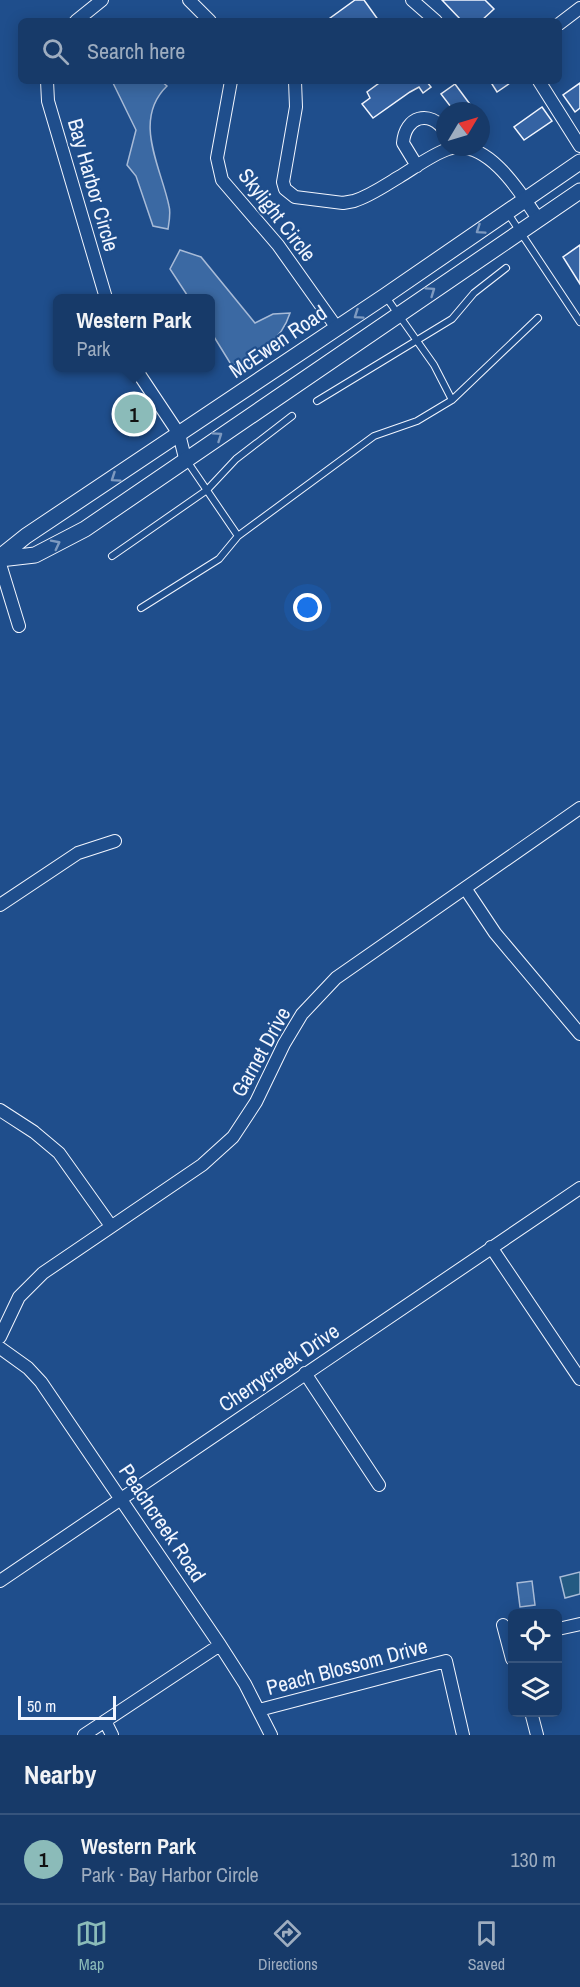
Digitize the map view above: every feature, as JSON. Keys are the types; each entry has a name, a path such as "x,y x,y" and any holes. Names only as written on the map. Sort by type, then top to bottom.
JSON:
{"street":[{"path":"80,18 102,0"},
{"path":"189,0 207,18"},
{"path":"412,0 433,18"},
{"path":"562,22 580,8"},
{"name":"Bay Harbor Circle","path":"47,84 48,101 105,294"},
{"name":"Skylight Circle","path":"230,84 218,158 222,180 278,245 337,328"},
{"path":"295,84 296,107 283,182 289,194 295,197 343,203 354,201 436,155"},
{"path":"541,84 580,146"},
{"path":"417,166 403,143 406,128 417,117 427,117 436,121"},
{"path":"481,156 499,167 538,219"},
{"name":"McEwen Road","path":"0,558 26,536 386,296 580,162"},
{"name":"McEwen Road","path":"0,558 35,555 85,529 185,458 580,190"},
{"path":"138,372 179,434 185,458"},
{"path":"0,564 19,626"},
{"name":"Garnet Drive","path":"0,1337 11,1311 30,1284 202,1165 233,1137 256,1102 284,1044 302,1014 324,990 355,964 580,808"},
{"path":"0,905 78,853 115,841"},
{"path":"465,888 495,933 580,1034"},
{"path":"0,1110 34,1132 59,1153 111,1226"},
{"name":"Cherrycreek Drive","path":"0,1581 580,1188"},
{"path":"491,1247 580,1379"},
{"name":"Peachcreek Road","path":"0,1348 28,1368 41,1382 123,1499 220,1644 271,1735"},
{"path":"305,1373 379,1485"},
{"path":"562,1628 580,1624"},
{"path":"503,1625 508,1636"},
{"path":"84,1735 220,1644"},
{"name":"Peach Blossom Drive","path":"259,1710 446,1661 464,1735"},
{"path":"532,1717 537,1735"},
{"path":"105,1721 112,1735"}],"lane":[{"path":"507,212 580,322"},
{"path":"317,401 452,319 474,293 506,268"},
{"path":"386,296 415,342 434,365 452,400"},
{"path":"141,608 219,559 238,536 374,436 417,422 452,400 538,318"},
{"path":"112,556 207,490 237,459 292,416"},
{"path":"185,458 238,536"}],"shaded area":[{"path":"113,84 165,84 167,86 157,99 151,114 150,129 170,209 168,229 153,226 136,176 127,165 136,130"},
{"path":"180,250 201,257 255,323 273,314 290,313 286,323 281,332 267,346 232,366 215,338 215,294 186,294 170,269"},
{"path":"580,1572 580,1594 565,1598 560,1577"},
{"path":"532,1581 535,1605 520,1607 517,1583"}],"building":[{"path":"355,0 364,0 377,18 330,18"},
{"path":"442,0 485,0 494,9 484,18 459,18"},
{"path":"580,83 580,108 575,112 563,95"},
{"path":"378,84 429,84 431,87 423,93 419,87 373,118 362,104 370,98 367,92"},
{"path":"455,84 468,102 447,102 441,94"},
{"path":"492,84 509,84 497,92"},
{"path":"542,107 552,121 524,140 514,127"},
{"path":"580,245 580,284 563,257"}],"place":[{"name":"Western Park","path":"134,414"}]}
